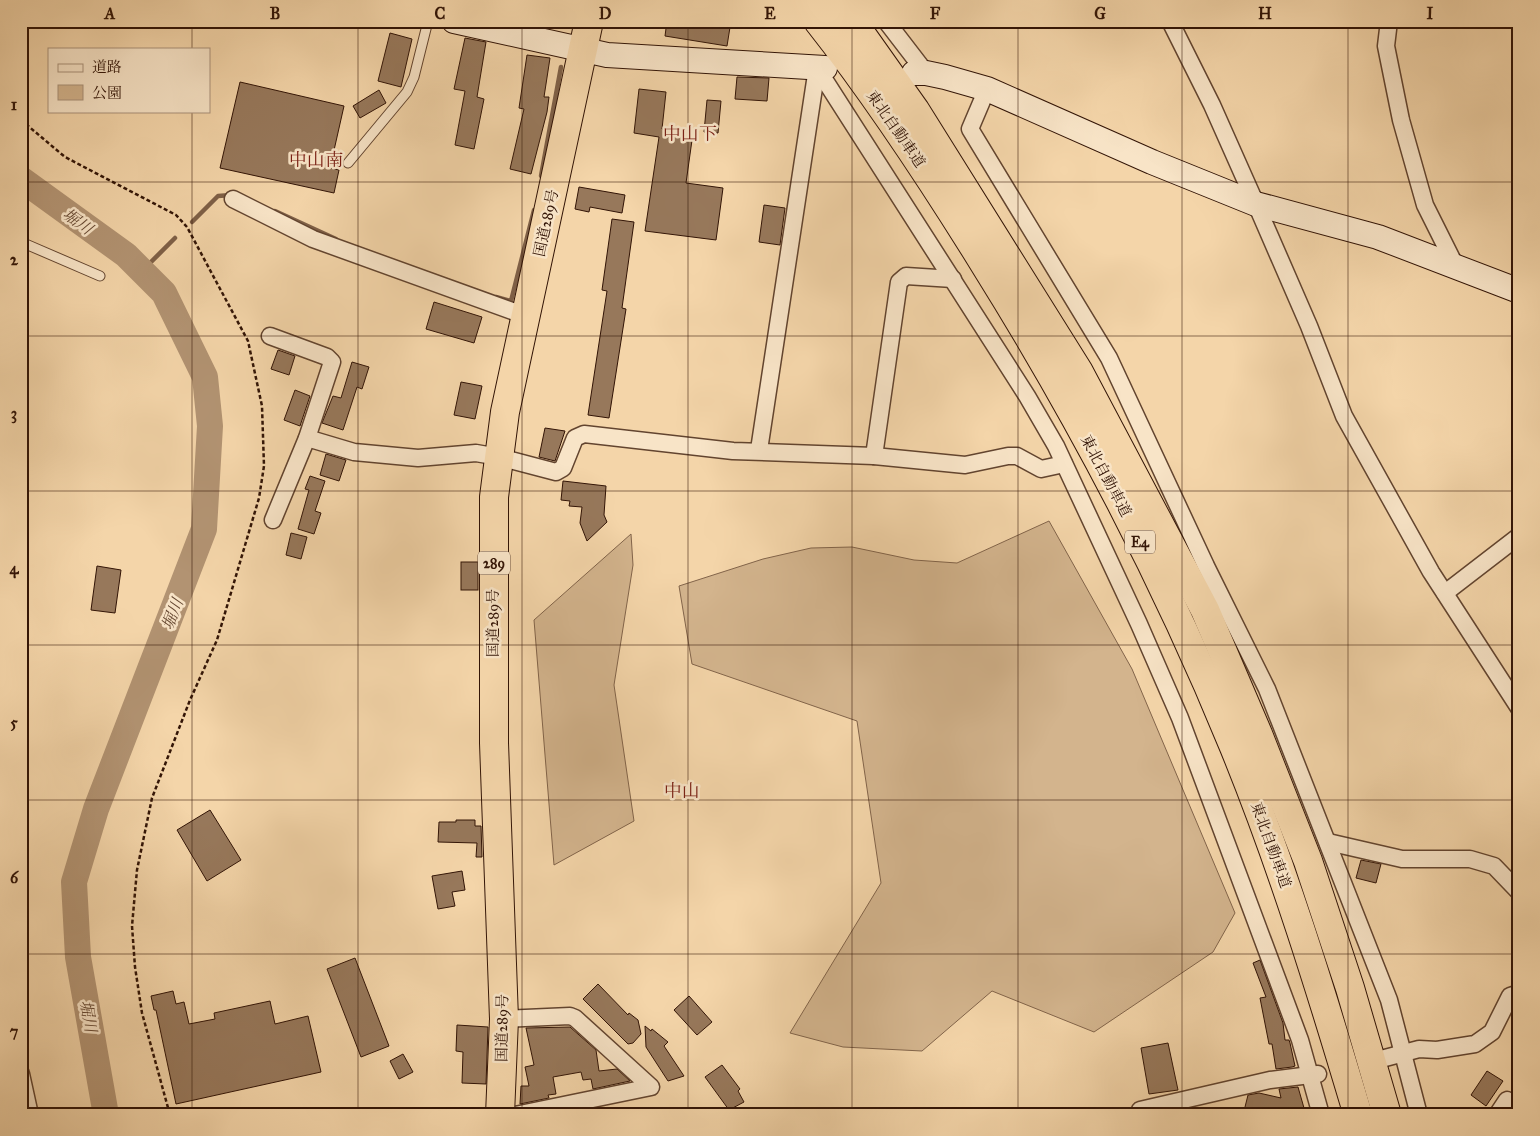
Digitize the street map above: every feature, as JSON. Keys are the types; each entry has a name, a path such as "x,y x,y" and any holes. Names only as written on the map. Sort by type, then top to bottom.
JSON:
{"highway":[{"name":"国道289号","path":"500,1115 504,1019 494,742 494,498 505,412 589,21"},
{"name":"東北自動車道","path":"818,21 896,127 953,214 1059,387 1124,509 1180,624 1234,747 1282,872 1323,997 1358,1115"},
{"name":"東北自動車道","path":"852,21 915,110 1074,363 1205,610 1258,734 1308,861 1350,988 1388,1115"}],"street":[{"path":"454,21 607,56 821,68"},
{"path":"886,21 920,73 987,89 1152,162 1256,204 1378,237 1519,291"},
{"path":"1170,21 1212,105 1256,204 1344,416 1444,593 1519,708"},
{"path":"1389,21 1386,46 1401,120 1425,206 1456,267"},
{"path":"821,68 1027,396 1064,464 1139,624 1180,718 1314,1074 1321,1115"},
{"path":"759,450 821,68"},
{"path":"987,89 970,129 1109,358 1206,566 1268,689 1389,1000 1419,1115"},
{"path":"233,200 312,239 526,316"},
{"path":"874,456 899,282 906,276 953,279"},
{"path":"270,336 326,357 332,362 307,438 273,520"},
{"path":"307,438 354,452 418,458 476,453 556,472 563,468 575,438 584,434 733,451 759,450 874,456 965,466 1008,456 1017,456 1041,468 1064,464"},
{"path":"1444,593 1519,536"},
{"path":"1328,842 1402,859 1470,859 1494,866 1519,892"},
{"path":"1385,1058 1419,1049 1437,1050 1475,1044 1492,1032 1510,996 1519,993"},
{"path":"504,1019 570,1016 575,1018 651,1087 515,1115"},
{"path":"21,1074 30,1115"},
{"path":"1140,1110 1270,1080 1314,1074"},
{"path":"1497,1115 1506,1100"}],"lane":[{"path":"348,163 407,92 414,77 428,21"},
{"path":"21,242 100,276"}],"path":[{"path":"21,120 64,157 176,215 187,227 248,341 262,406 264,466 259,498 217,640 190,700 152,798 137,870 132,926 134,967 142,1014 170,1115"}],"green space":[{"path":"1049,521 1132,669 1235,913 1213,952 1094,1032 992,991 922,1051 843,1047 790,1033 881,883 857,721 692,664 679,586 763,559 811,548 852,547 914,560 957,563"},
{"path":"631,534 633,565 614,685 634,821 554,865 534,620"}],"building":[{"path":"667,21 731,21 727,46 665,36"},
{"path":"390,33 412,39 401,87 378,81"},
{"path":"465,38 486,42 477,97 484,99 474,149 455,145 465,91 454,89"},
{"path":"527,55 550,58 544,97 549,97 547,112 531,174 510,169 524,109 519,108"},
{"path":"737,77 769,78 767,101 735,99"},
{"path":"240,82 344,106 330,168 339,170 334,193 220,168"},
{"path":"639,89 666,92 662,129 693,133 686,183 723,188 716,240 645,231 659,137 634,133"},
{"path":"379,90 386,103 360,118 353,106"},
{"path":"707,100 721,101 718,133 704,132"},
{"path":"579,187 625,195 622,213 590,207 589,212 575,209"},
{"path":"764,205 785,208 780,245 759,242"},
{"path":"612,219 634,222 622,308 626,309 609,418 588,415 607,291 602,290"},
{"path":"434,302 482,317 474,343 426,329"},
{"path":"278,350 295,356 289,375 271,369"},
{"path":"352,362 369,367 362,389 357,387 343,430 322,423 333,396 341,398"},
{"path":"461,382 482,386 475,419 454,415"},
{"path":"295,390 310,396 300,426 284,420"},
{"path":"545,428 565,431 555,461 539,457"},
{"path":"326,454 346,460 339,481 320,475"},
{"path":"310,476 325,481 315,511 321,513 314,534 298,529 309,490 305,489"},
{"path":"563,481 606,486 604,515 607,522 587,541 580,523 582,507 569,506 570,501 561,500"},
{"path":"291,533 307,537 301,559 286,555"},
{"path":"461,562 478,562 478,590 461,590"},
{"path":"97,566 121,570 115,613 91,610"},
{"path":"210,810 241,860 207,881 177,830"},
{"path":"456,820 475,820 475,826 481,826 482,857 476,857 477,843 438,842 439,822 456,822"},
{"path":"1361,860 1381,864 1376,883 1356,878"},
{"path":"462,871 465,890 452,892 455,906 438,909 432,876"},
{"path":"355,958 389,1046 361,1057 327,969"},
{"path":"1260,960 1283,1023 1285,1040 1289,1040 1290,1043 1295,1066 1292,1067 1276,1069 1272,1044 1269,1044 1260,998 1266,997 1253,963"},
{"path":"598,984 628,1015 629,1013 638,1020 641,1034 633,1043 628,1044 583,999"},
{"path":"173,991 176,1004 184,1002 189,1024 215,1019 214,1013 270,1001 275,1024 308,1016 321,1072 176,1104 156,1010 154,1010 151,996"},
{"path":"689,996 712,1022 697,1035 674,1010"},
{"path":"457,1025 488,1027 486,1084 462,1083 463,1052 456,1051"},
{"path":"645,1026 651,1031 652,1029 668,1042 664,1046 684,1076 668,1081 646,1047"},
{"path":"570,1027 596,1050 599,1071 617,1069 630,1081 593,1089 591,1079 583,1080 581,1072 553,1077 556,1094 548,1095 549,1098 520,1104 521,1086 529,1086 525,1067 534,1065 526,1028"},
{"path":"1168,1043 1178,1090 1149,1094 1141,1048"},
{"path":"403,1054 413,1072 399,1079 390,1061"},
{"path":"722,1065 740,1089 738,1091 744,1102 729,1110 705,1077"},
{"path":"1487,1071 1503,1081 1486,1106 1471,1095"},
{"path":"1298,1087 1304,1108 1303,1115 1243,1115 1248,1095 1259,1093 1281,1098 1279,1089"}],"waterway":[{"path":"541,176 561,67"},
{"name":"堀川","path":"21,179 126,255 164,293 205,377 210,426 204,529 96,809 74,882 78,957 106,1115"},
{"path":"192,222 218,196 231,195"},
{"path":"496,297 511,301 534,210"},
{"path":"275,211 336,239"},
{"path":"142,271 175,238"}],"district":[{"name":"中山下","path":"690,134"},
{"name":"中山南","path":"316,160"},
{"name":"中山","path":"682,791"}]}
